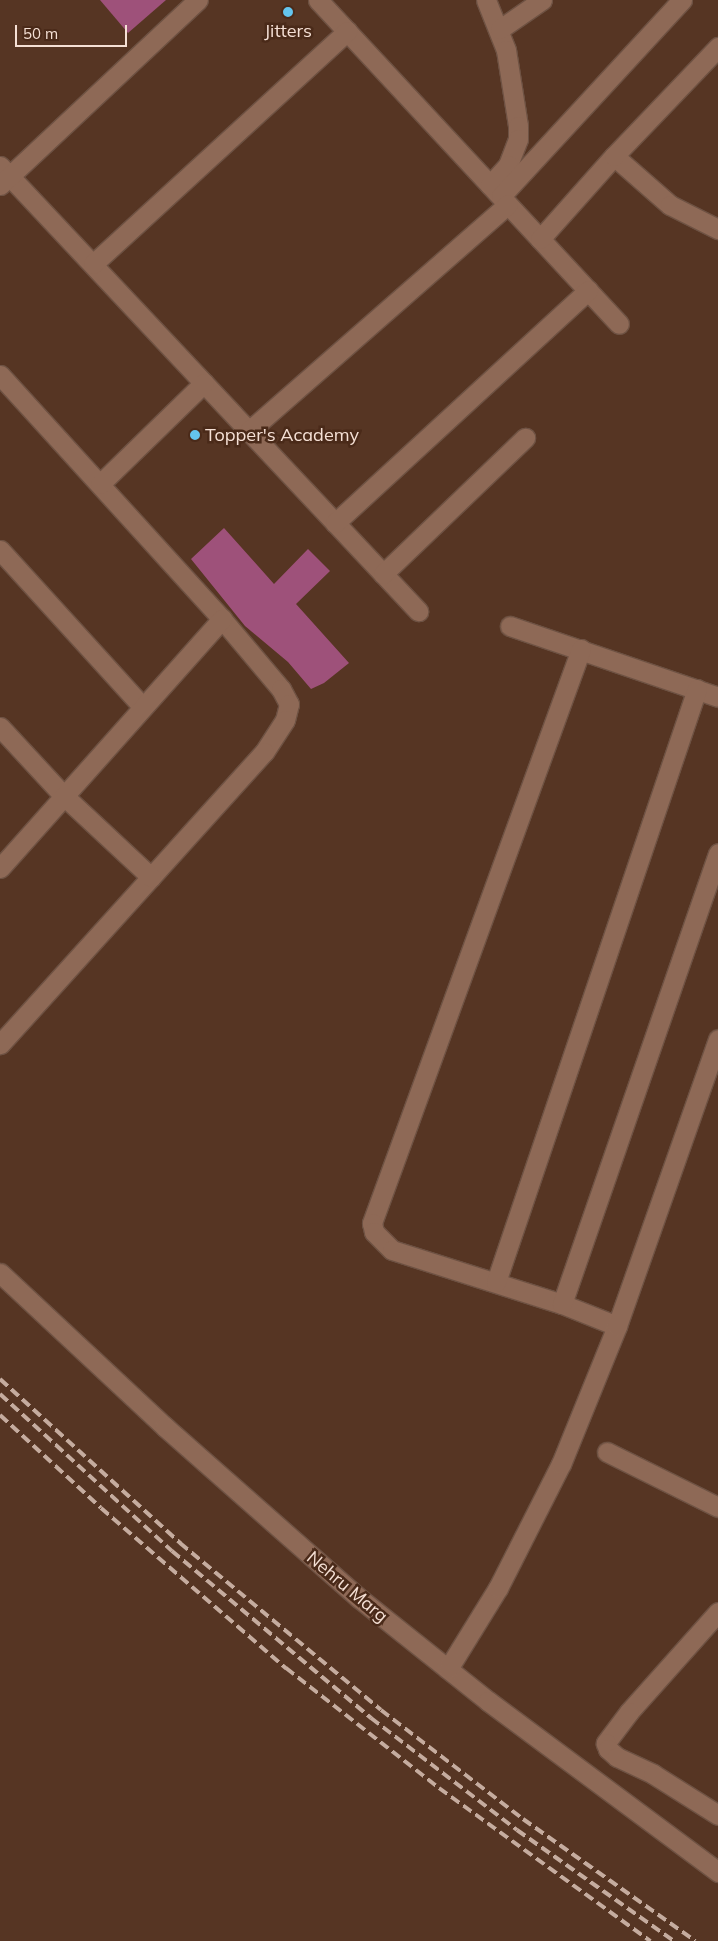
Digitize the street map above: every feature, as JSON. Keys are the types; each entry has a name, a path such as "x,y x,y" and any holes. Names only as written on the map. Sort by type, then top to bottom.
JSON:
{"street":[{"path":"198,0 3,176 93,264 418,611"},
{"path":"318,0 619,324"},
{"path":"486,0 500,29 506,50 518,140 499,195"},
{"path":"500,29 542,0"},
{"path":"248,430 499,195 679,1"},
{"path":"93,264 347,31"},
{"path":"540,239 614,156 718,47"},
{"path":"614,156 670,205 718,229"},
{"path":"335,523 588,290"},
{"path":"0,375 222,619 281,689 289,704 285,720 264,752 0,1044"},
{"path":"100,484 204,383"},
{"path":"383,574 525,438"},
{"path":"0,550 143,707"},
{"path":"0,868 222,619"},
{"path":"510,626 718,697"},
{"path":"581,649 373,1214 374,1232 392,1250 562,1304 617,1326"},
{"path":"496,1282 697,689"},
{"path":"0,727 64,796 151,877"},
{"path":"562,1304 718,853"},
{"path":"448,1668 498,1588 547,1494 617,1326 718,1039"},
{"name":"Nehru Marg","path":"0,1273 318,1564 448,1668 718,1872"},
{"path":"607,1452 718,1507"},
{"path":"718,1612 606,1743 608,1749 618,1757 653,1774 718,1815"}],"building":[{"path":"100,0 166,0 128,33"},
{"path":"224,528 274,584 308,549 330,571 296,604 349,663 324,683 311,689 288,662 245,626 191,559"}],"railway":[{"path":"0,1379 180,1543 381,1710 523,1819 695,1941"},
{"path":"0,1394 172,1551 371,1718 517,1830 674,1941"},
{"path":"0,1415 101,1508 286,1668 439,1788 650,1941"}],"place":[{"name":"Jitters","path":"288,12"},
{"name":"Topper's Academy","path":"195,435"}]}
